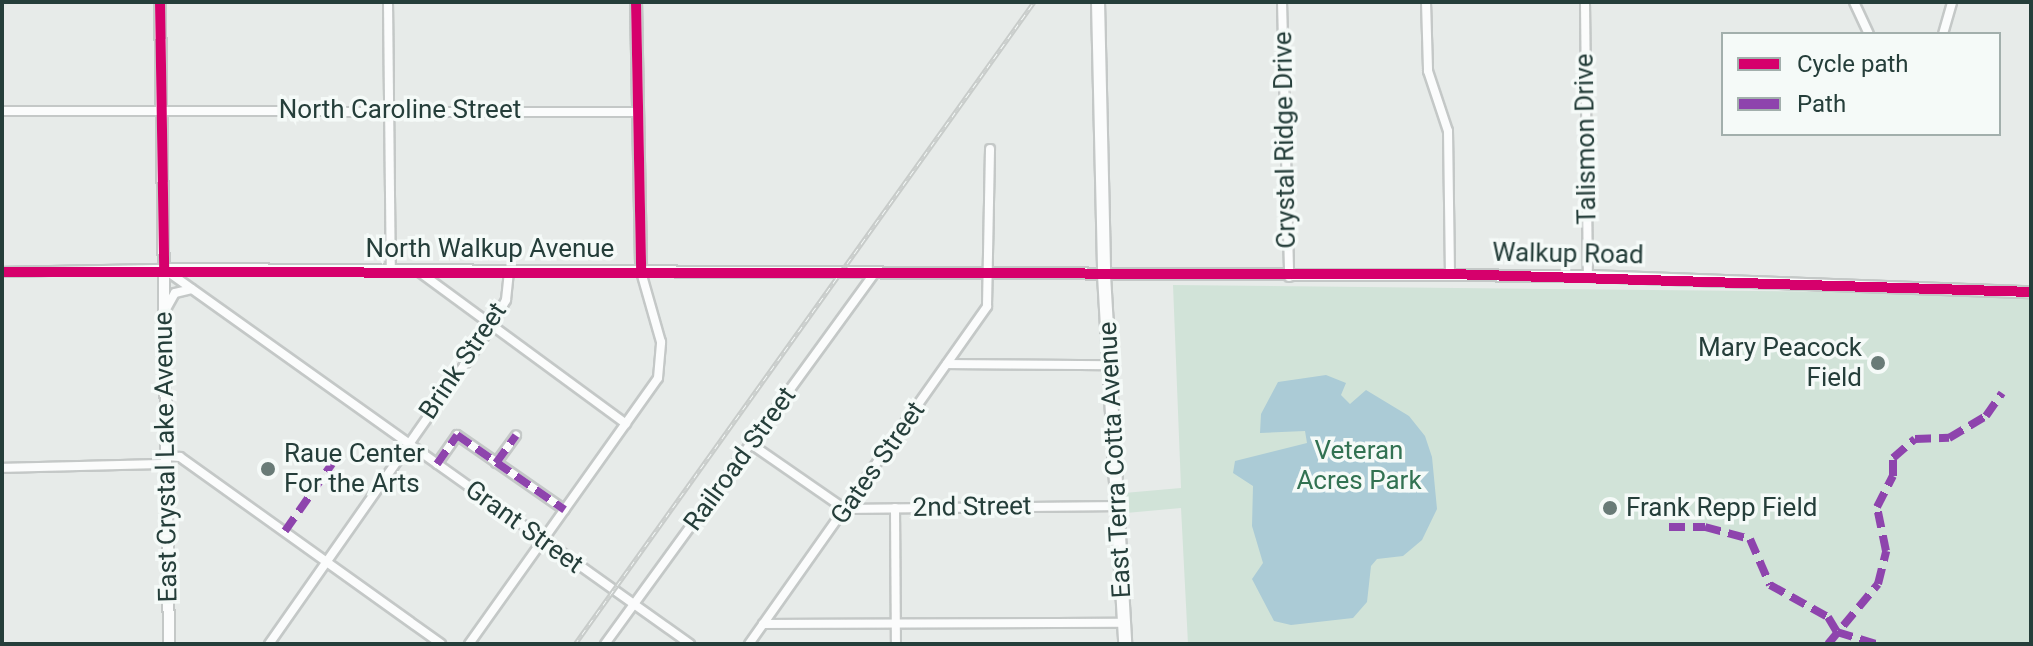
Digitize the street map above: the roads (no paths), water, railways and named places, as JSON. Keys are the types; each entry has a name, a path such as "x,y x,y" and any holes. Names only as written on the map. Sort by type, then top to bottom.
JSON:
{"main road":[{"name":"East Terra Cotta Avenue","path":"1098,2 1104,275 1125,644"}],"street":[{"name":"East Crystal Lake Avenue","path":"160,2 169,644"},
{"path":"388,2 391,271"},
{"path":"469,644 626,424 661,367 661,342 641,272 636,2"},
{"name":"Crystal Ridge Drive","path":"1282,2 1289,277"},
{"path":"1426,2 1428,71 1448,131 1450,274"},
{"name":"Talismon Drive","path":"1585,2 1588,276"},
{"path":"1854,2 1868,32"},
{"path":"1944,32 1952,2"},
{"name":"North Caroline Street","path":"2,111 389,109 638,112"},
{"name":"Gates Street","path":"749,644 987,306 990,275 990,149"},
{"path":"2,272 164,269"},
{"name":"North Walkup Avenue","path":"164,269 1104,275"},
{"name":"Grant Street","path":"164,269 690,644"},
{"path":"418,271 626,424"},
{"name":"Brink Street","path":"269,644 407,441 491,327 506,300 509,272"},
{"name":"Railroad Street","path":"605,644 874,274"},
{"name":"Walkup Road","path":"1104,275 1588,276 2031,292"},
{"path":"165,313 175,293 192,289"},
{"path":"947,364 1109,365"},
{"path":"437,464 457,435 565,510"},
{"path":"496,463 516,435"},
{"path":"751,444 845,509"},
{"path":"2,468 180,457 441,644"},
{"name":"2nd Street","path":"845,509 1118,506"},
{"path":"895,508 896,644"},
{"path":"763,624 1124,623"}],"water":[{"path":"1326,375 1346,383 1341,395 1350,404 1366,390 1409,416 1425,436 1432,457 1437,509 1422,540 1403,556 1377,559 1371,566 1367,602 1353,618 1291,625 1274,621 1252,579 1263,563 1252,526 1253,486 1233,473 1235,461 1307,443 1305,431 1260,433 1261,414 1278,382"}],"railway":[{"path":"575,644 1034,2"}],"place":[{"name":"Mary Peacock Field","path":"1878,363"},
{"name":"Raue Center For the Arts","path":"268,469"},
{"name":"Frank Repp Field","path":"1610,508"}],"park label":[{"name":"Veteran Acres Park","path":"1359,466"}]}
